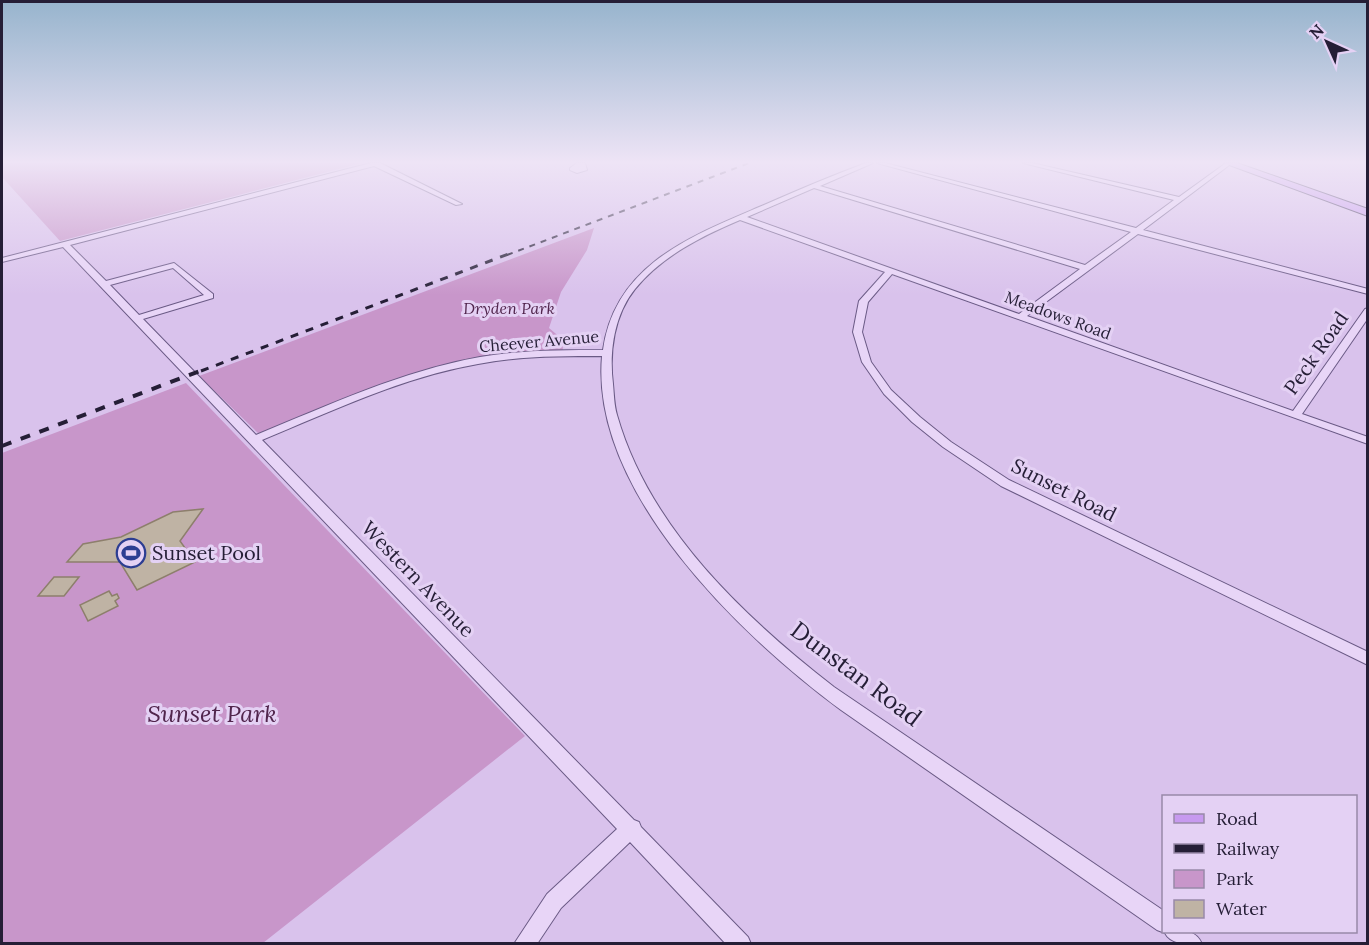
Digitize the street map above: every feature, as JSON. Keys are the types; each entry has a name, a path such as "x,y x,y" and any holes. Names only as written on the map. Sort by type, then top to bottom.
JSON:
{"main road":[{"path":"1352,207 1368,213"}],"street":[{"path":"2,260 204,207"},
{"name":"Cheever Avenue","path":"255,439 395,383 462,364 539,354 607,353 609,332 619,308 647,271 682,245 764,207"},
{"path":"883,207 1085,268"},
{"path":"1046,207 1368,292"},
{"path":"1020,317 1168,207"},
{"name":"Meadows Road","path":"739,218 1368,441"},
{"name":"Western Avenue","path":"65,243 632,828 741,944"},
{"path":"105,284 174,265 210,296 137,318"},
{"name":"Sunset Road","path":"889,272 874,283 862,298 855,317 858,341 876,376 920,425 959,455 1005,483 1368,659"},
{"name":"Peck Road","path":"1295,416 1368,311"},
{"name":"Dunstan Road","path":"607,353 605,394 614,432 633,474 663,522 714,588 813,680 1162,922"},
{"path":"524,944 554,901 632,828"},
{"path":"1176,933 1192,944"}],"green space":[{"path":"29,207 191,207 60,241"},
{"name":"Dryden Park","path":"594,228 587,250 561,292 549,328 562,339 563,351 500,354 448,365 259,434 199,376"},
{"name":"Sunset Park","path":"186,383 525,736 263,943 2,944 2,453"}],"water":[{"name":"Sunset Pool","path":"203,509 180,541 195,562 137,590 120,562 67,562 83,544 121,537 173,512"},
{"path":"54,577 79,577 64,596 38,596"},
{"path":"109,591 112,596 117,594 119,598 115,601 118,606 88,621 80,605"}],"railway":[{"path":"507,255 633,207"},
{"path":"201,371 511,253"},
{"path":"2,446 205,369"}],"place":[{"name":"Sunset Pool","path":"131,553"}]}
